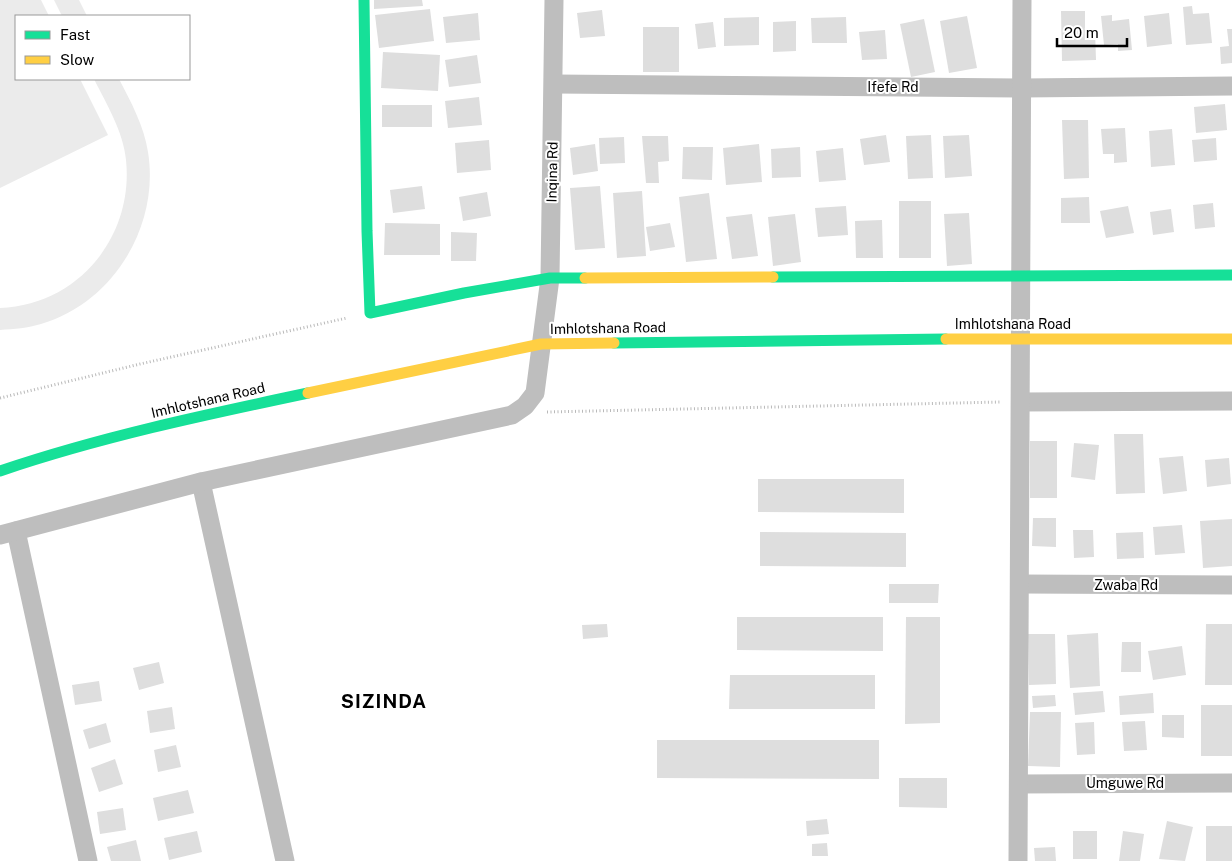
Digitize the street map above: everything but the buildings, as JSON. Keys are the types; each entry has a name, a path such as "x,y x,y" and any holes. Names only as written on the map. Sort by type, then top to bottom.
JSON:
{"street":[{"path":"364,0 370,313 464,293 550,278 1232,275"},
{"name":"Inqina Rd","path":"525,406 535,393 550,278 554,0"},
{"path":"1018,861 1022,0"},
{"name":"Ifefe Rd","path":"554,84 1022,88 1232,86"},
{"name":"Imhlotshana Road","path":"0,471 48,455 154,427 298,394 541,344 851,338 1232,339"},
{"path":"1021,402 1232,401"},
{"path":"88,861 8,533 200,482 512,415 525,406"},
{"path":"200,482 285,861"},
{"name":"Zwaba Rd","path":"1020,584 1232,585"},
{"name":"Umguwe Rd","path":"1019,784 1232,783"}],"path":[{"path":"0,398 140,364 370,313"},
{"path":"525,406 550,413 1021,402"}],"shaded area":[{"path":"0,0 41,0 48,15 15,15 15,80 80,80 108,135 0,188"},
{"path":"54,0 79,0 86,15 62,15"},
{"path":"95,80 119,80 136,114 148,152 150,180 146,207 138,233 126,258 110,280 90,299 67,314 41,324 0,330 0,308 28,304 54,294 76,280 95,262 110,240 121,215 126,188 126,160 122,139 114,118"}],"traffic: fast":[{"path":"364,0 370,313 464,293 550,278 585,278"},
{"path":"773,277 1232,275"},
{"path":"614,343 946,339"},
{"path":"0,471 114,437 308,393"}],"traffic: slow":[{"path":"585,278 773,277"},
{"path":"946,339 1232,339"},
{"path":"308,393 541,344 614,343"}],"district":[{"name":"SIZINDA","path":"384,701"}]}
